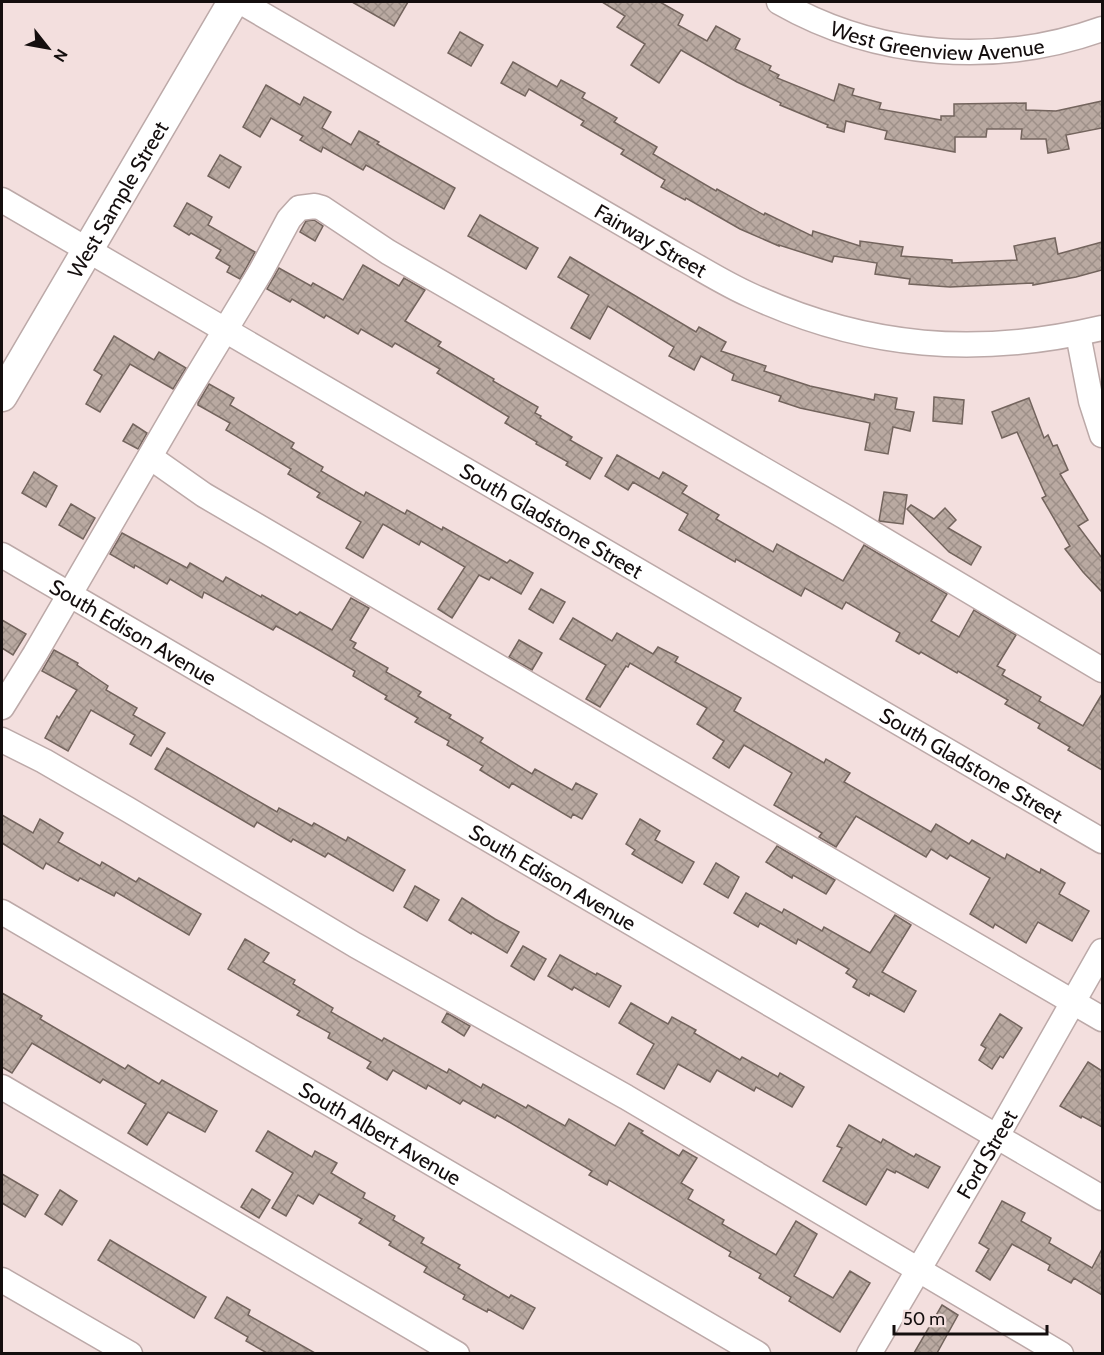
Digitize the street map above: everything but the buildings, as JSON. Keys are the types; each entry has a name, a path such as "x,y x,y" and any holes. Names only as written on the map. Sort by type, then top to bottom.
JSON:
{"main road":[{"name":"West Sample Street","path":"2,396 233,2"}],"street":[{"name":"Fairway Street","path":"241,2 678,256 748,295 791,313 866,333 945,346 983,346 1052,339 1102,328"},
{"name":"West Greenview Avenue","path":"779,2 812,19 877,42 947,52 990,52 1033,48 1078,38 1102,29"},
{"name":"South Gladstone Street","path":"2,200 1102,841"},
{"path":"2,707 290,219 299,208 315,206 322,208 388,252 847,518 1102,670"},
{"path":"1078,334 1091,402 1102,435"},
{"path":"150,457 204,495 1102,1019"},
{"name":"South Edison Avenue","path":"2,555 1102,1198"},
{"path":"2,740 117,803 355,945 626,1097 1061,1353"},
{"name":"South Albert Avenue","path":"2,912 759,1353"},
{"name":"Ford Street","path":"869,1353 997,1136 1102,951"},
{"path":"2,1087 457,1353"},
{"path":"2,1280 130,1353"}]}
